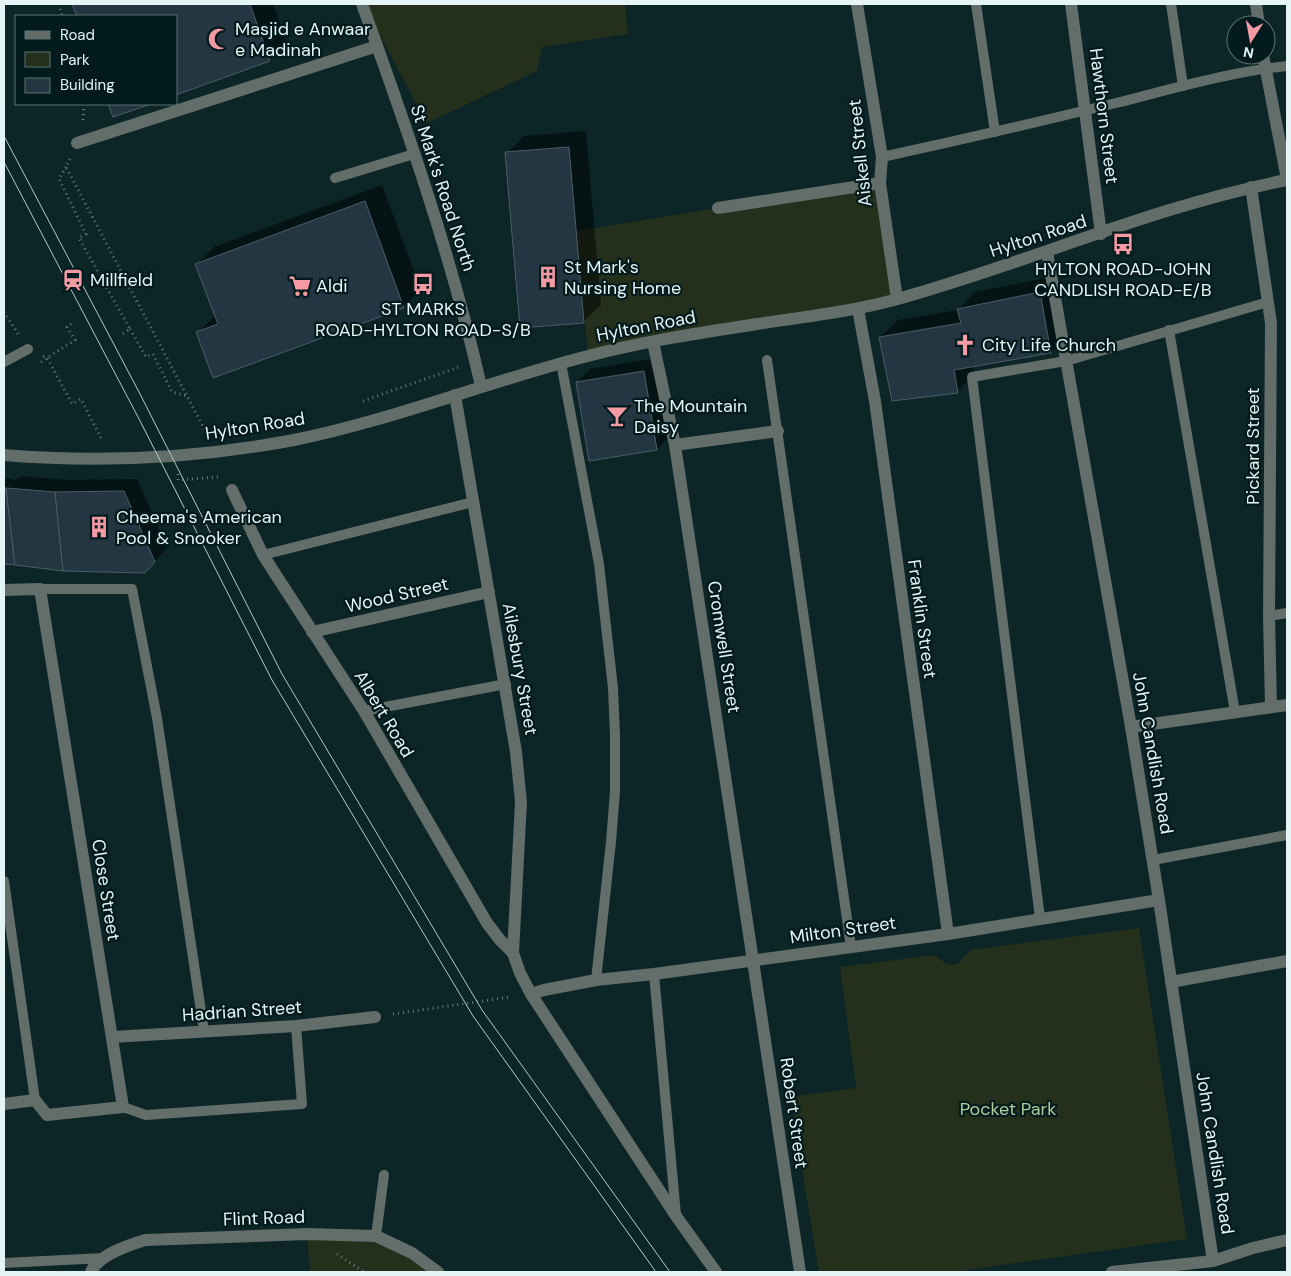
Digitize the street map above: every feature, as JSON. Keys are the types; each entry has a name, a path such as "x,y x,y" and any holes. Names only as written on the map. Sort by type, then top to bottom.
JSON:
{"street":[{"name":"St Mark's Road North","path":"362,4 414,154 456,287 481,386"},
{"name":"Aiskell Street","path":"857,4 882,157 880,184 897,299"},
{"name":"Hawthorn Street","path":"1071,4 1101,234"},
{"path":"77,144 377,46"},
{"path":"1264,65 1287,179"},
{"name":"Hylton Road","path":"4,455 110,460 233,450 296,439 351,426 588,355 653,342 858,309 897,299 1048,252 1151,216 1251,187 1287,179"},
{"path":"718,208 880,184"},
{"name":"Pickard Street","path":"1251,187 1271,323 1269,616 1271,707"},
{"name":"John Candlish Road","path":"1048,252 1153,860 1213,1261"},
{"name":"Franklin Street","path":"858,309 875,401 948,934"},
{"name":"Cromwell Street","path":"653,342 675,445 754,960"},
{"name":"Ailesbury Street","path":"455,395 506,684 516,752 521,802 513,952"},
{"path":"675,445 778,431"},
{"name":"Albert Road","path":"232,490 263,555 364,711 487,923 500,940 513,952"},
{"path":"4,590 40,589"},
{"name":"Close Street","path":"40,589 122,1107"},
{"name":"Wood Street","path":"312,632 489,592"},
{"path":"1131,727 1287,705"},
{"name":"Milton Street","path":"531,994 596,980 654,974 948,934 1159,900"},
{"path":"513,952 520,973 531,994 676,1216 716,1272"},
{"name":"Robert Street","path":"754,960 800,1272"},
{"path":"1171,982 1287,961"},
{"name":"Hadrian Street","path":"112,1037 296,1026 375,1017"},
{"path":"4,1104 35,1100 47,1115 122,1107"},
{"name":"Flint Road","path":"91,1272 104,1258 121,1248 145,1240 307,1234 376,1236 412,1253 438,1272"},
{"path":"1112,1272 1213,1261 1253,1248 1287,1240"}],"lane":[{"path":"976,4 995,132"},
{"path":"1171,4 1184,86"},
{"path":"882,157 995,132 1184,86 1287,66"},
{"path":"335,178 414,154"},
{"path":"1040,918 972,377 1066,361 1268,302"},
{"path":"1169,330 1234,712"},
{"path":"4,362 28,349"},
{"path":"767,360 851,947"},
{"path":"561,363 600,564 614,717 615,790 612,842 596,980"},
{"path":"263,555 473,502"},
{"path":"40,589 132,589 157,718 204,1031"},
{"path":"1269,616 1287,613"},
{"path":"364,711 506,684"},
{"path":"1153,860 1287,835"},
{"path":"4,881 35,1100"},
{"path":"654,974 676,1216"},
{"path":"122,1107 146,1115 302,1104 296,1026"},
{"path":"376,1236 384,1175"},
{"path":"4,1263 104,1258"}],"path":[{"path":"84,105 85,114 77,144 59,179 86,234 80,238 146,357 154,354 172,392 186,396"},
{"path":"66,167 206,432"},
{"path":"4,312 28,349"},
{"path":"121,335 130,329"},
{"path":"48,359 72,404 81,399 102,440"},
{"path":"358,403 476,361"},
{"path":"178,480 218,477"},
{"path":"375,1017 531,994"}],"green space":[{"path":"363,4 625,4 628,34 542,47 537,71 427,123"},
{"path":"880,183 897,299 588,355 576,231"},
{"name":"Pocket Park","path":"1139,928 1187,1239 952,1272 819,1272 790,1097 856,1088 840,967 934,955 948,965 959,963 970,950"},
{"path":"307,1234 376,1236 438,1272 310,1272"}],"building":[{"name":"Masjid e Anwaar e Madinah","path":"72,4 250,4 270,61 178,94 178,15 77,15"},
{"path":"108,105 148,105 113,117"},
{"name":"St Mark's Nursing Home","path":"569,147 584,323 520,328 505,152"},
{"name":"Aldi","path":"365,201 404,308 213,378 196,332 218,324 195,264"},
{"name":"City Life Church","path":"1040,292 1051,353 954,370 958,393 892,401 879,337 961,323 957,309"},
{"name":"The Mountain Daisy","path":"644,371 657,450 589,461 576,382"},
{"path":"4,488 6,488 15,565 4,564"},
{"path":"6,488 55,492 63,571 15,565"},
{"name":"Cheema's American Pool & Snooker","path":"124,491 155,562 145,573 63,571 55,492"}],"tram line":[{"path":"4,136 139,392 282,674 482,1010 670,1272"},
{"path":"4,162 138,417 272,680 473,1016 656,1272"}],"place":[{"name":"Masjid e Anwaar e Madinah","path":"219,39"},
{"name":"HYLTON ROAD-JOHN CANDLISH ROAD-E/B","path":"1123,244"},
{"name":"St Mark's Nursing Home","path":"548,277"},
{"name":"Millfield","path":"73,280"},
{"name":"ST MARKS ROAD-HYLTON ROAD-S/B","path":"423,284"},
{"name":"Aldi","path":"300,286"},
{"name":"City Life Church","path":"965,345"},
{"name":"The Mountain Daisy","path":"617,416"},
{"name":"Cheema's American Pool & Snooker","path":"99,527"}]}
